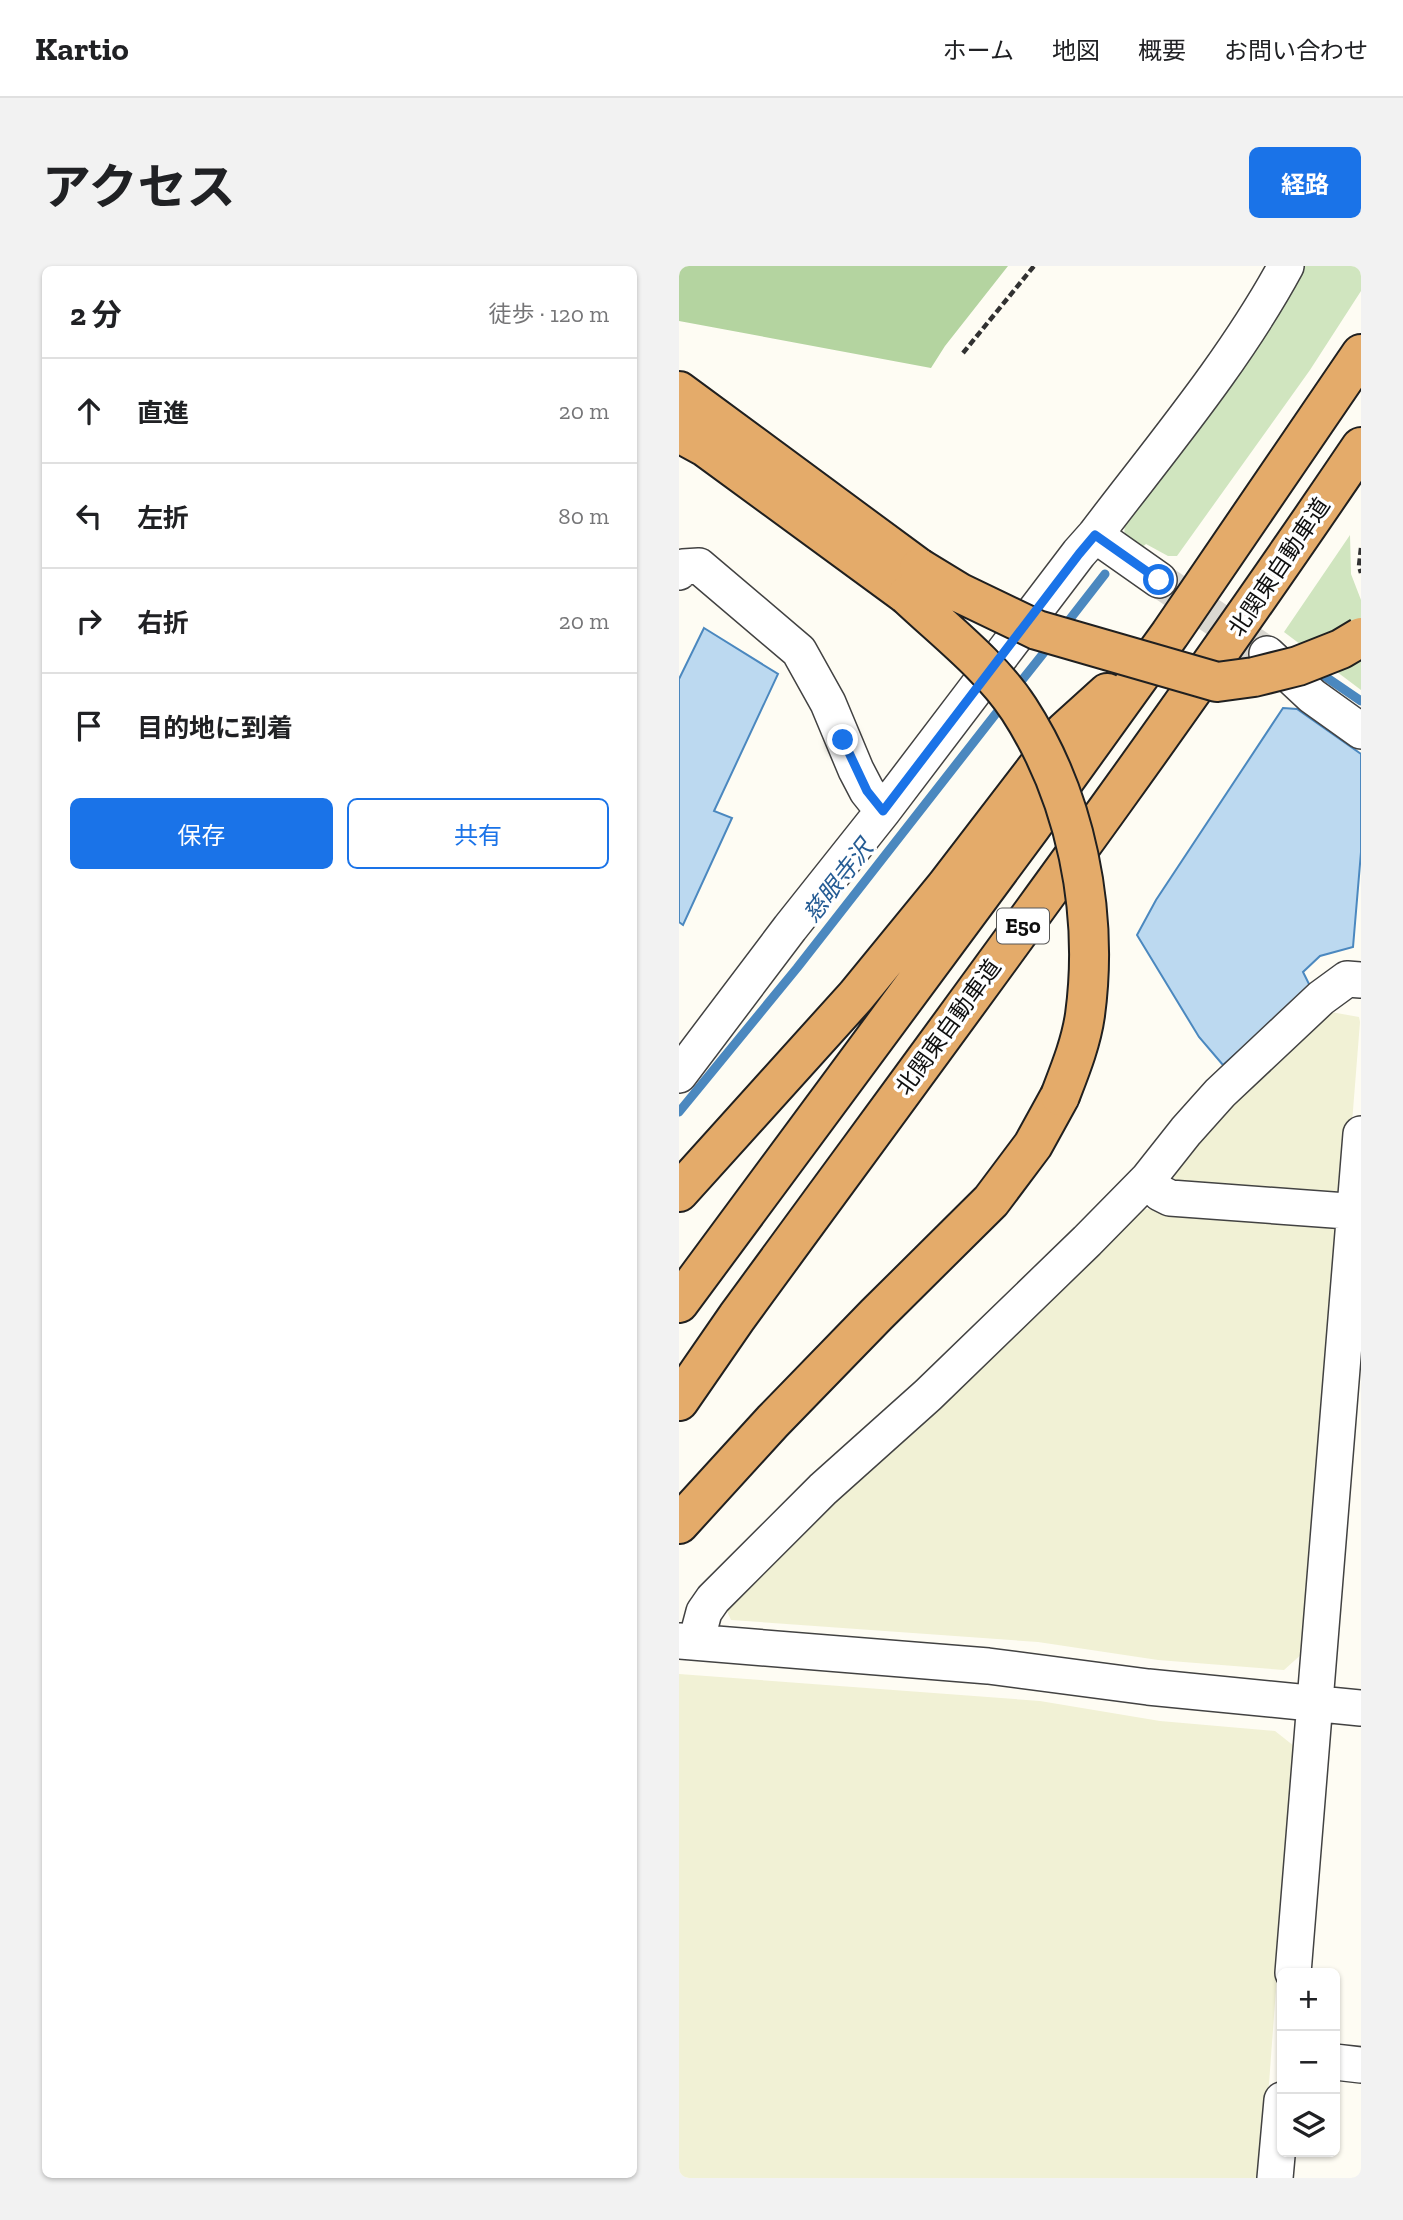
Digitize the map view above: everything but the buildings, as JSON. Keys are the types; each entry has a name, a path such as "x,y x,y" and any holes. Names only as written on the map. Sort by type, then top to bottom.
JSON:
{"highway":[{"name":"E50","path":"679,1303 1023,838 1170,634 1361,354"},
{"path":"679,391 913,582 1018,707 1044,752 1065,806 1081,871 1089,927 1085,1018 1073,1065 1060,1097 1033,1145 991,1201 848,1344 679,1524"},
{"path":"679,433 705,447 913,582 960,593 1037,630 1217,682 1254,677 1298,666 1341,649 1361,637"},
{"name":"北関東自動車道","path":"679,1401 737,1317 1170,723 1361,447"},
{"path":"679,1192 856,996 946,886 1065,731 1170,634"}],"street":[{"path":"679,1075 1095,535 1236,347 1257,317 1286,266"},
{"path":"1095,535 1159,580"},
{"path":"679,572 683,567 699,566 799,651 828,703 867,791 883,811"},
{"path":"1267,654 1312,696 1361,731"},
{"path":"1361,980 1347,979 1321,998 1220,1093 1148,1179 928,1395 823,1489 713,1599 688,1641 988,1666 1148,1687 1361,1708"},
{"path":"1293,1968 1358,1211 1361,1134"},
{"path":"1148,1179 1160,1193 1170,1198 1358,1211"},
{"path":"1340,2063 1361,2065"},
{"path":"1275,2178 1277,2156"}],"path":[{"path":"963,353 1034,266"},
{"path":"1361,548 1361,573"}],"green space":[{"path":"679,266 1008,266 931,368 679,321"},
{"path":"1305,266 1361,266 1361,291 1310,370 1177,556 1168,556 1146,544 1139,550 1125,534 1127,521 1277,318"},
{"path":"1350,535 1351,574 1361,600 1361,690 1284,632"},
{"path":"1331,1012 1359,1017 1360,1022 1347,1186 1341,1199 1175,1186 1178,1161 1229,1102"},
{"path":"1146,1209 1338,1228 1304,1652 1284,1670 1158,1660 1038,1642 731,1620 727,1611 732,1597 1132,1213"},
{"path":"679,1674 1040,1701 1160,1721 1275,1731 1294,1746 1262,2178 679,2178"}],"water":[{"path":"704,628 778,674 714,811 732,818 683,925 679,922 679,679"},
{"path":"1283,708 1297,709 1361,754 1361,852 1353,947 1320,956 1303,972 1311,988 1223,1065 1199,1037 1137,935 1156,900"}],"waterway":[{"name":"慈眼寺沢","path":"1063,628 1105,574"},
{"name":"慈眼寺沢","path":"1015,689 1050,645"},
{"name":"慈眼寺沢","path":"1317,671 1361,701"},
{"name":"慈眼寺沢","path":"679,1112 797,968 1005,702"}],"tunnel":[{"path":"1159,580 1267,654"}],"route":[{"path":"843,740 867,791 883,811 1095,535 1159,580"}]}
